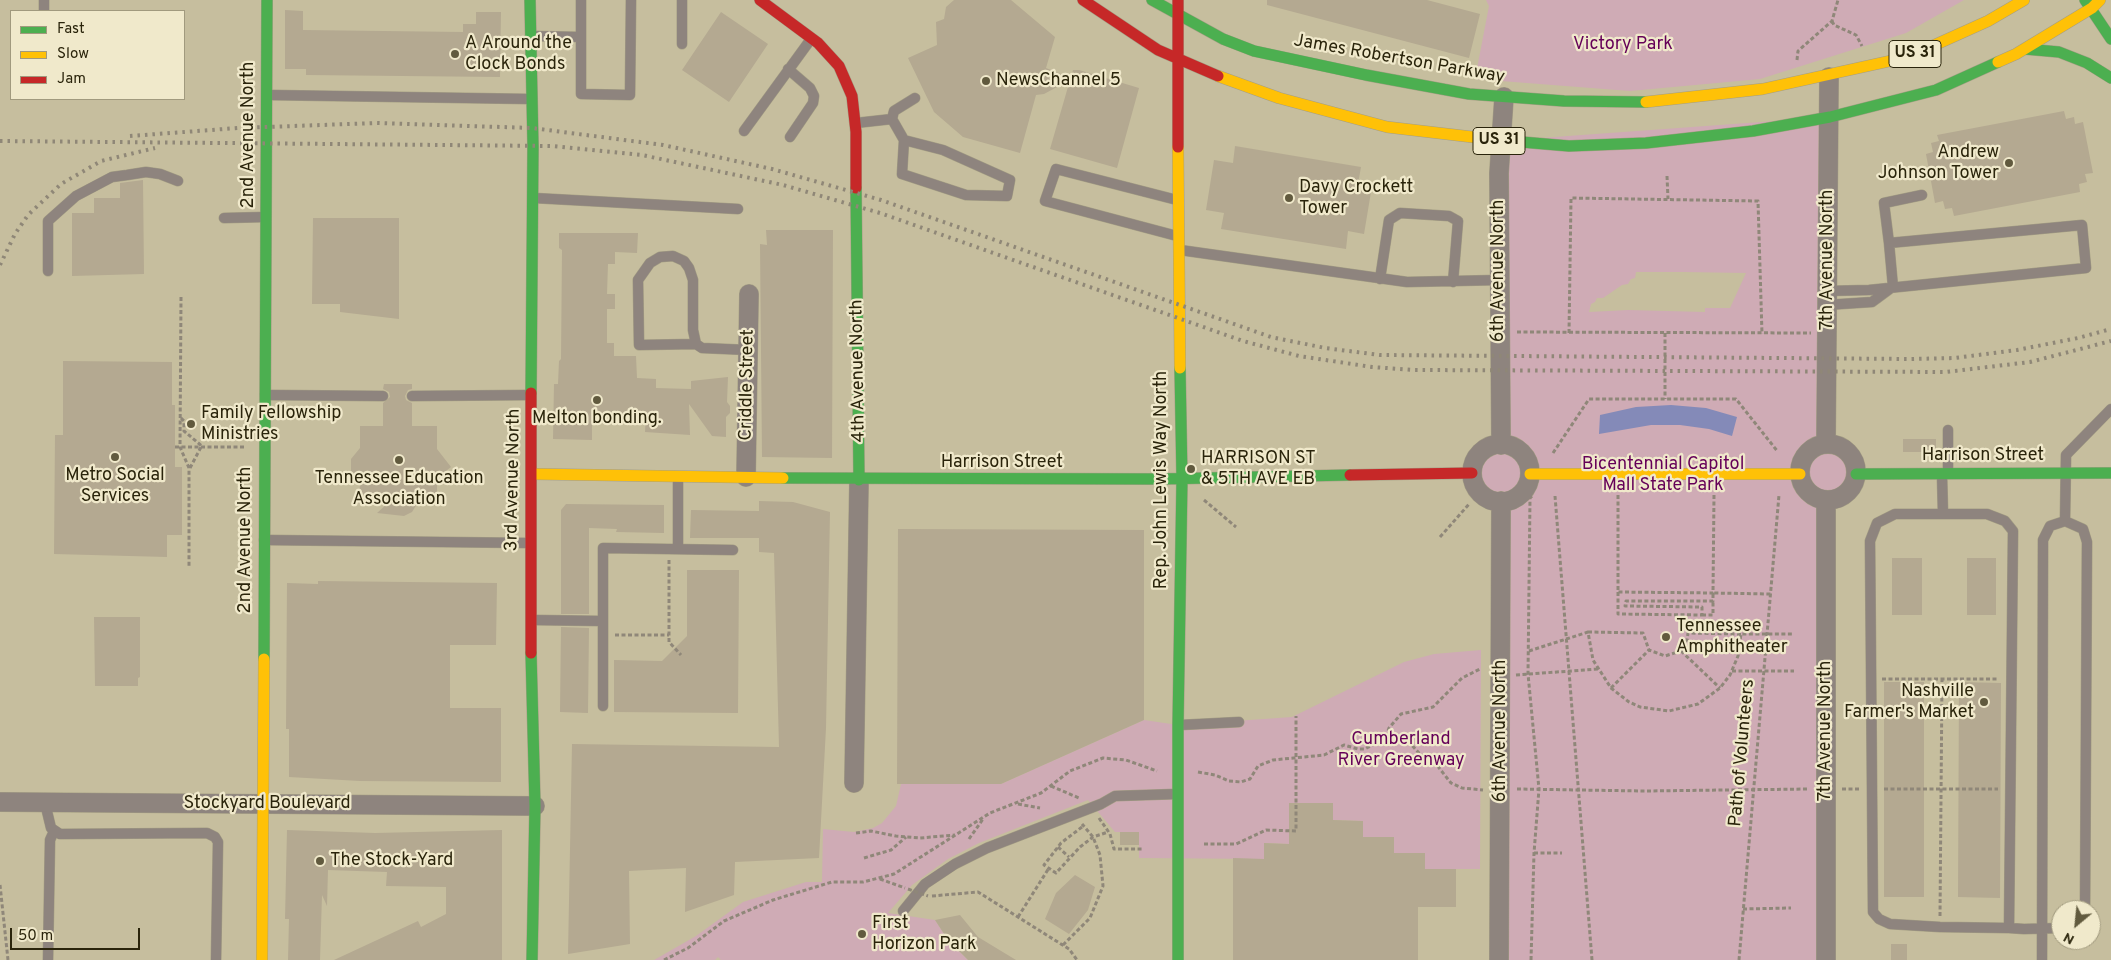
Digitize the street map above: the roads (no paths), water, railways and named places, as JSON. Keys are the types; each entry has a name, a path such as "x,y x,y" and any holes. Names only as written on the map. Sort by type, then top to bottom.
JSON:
{"street":[{"name":"2nd Avenue North","path":"262,960 266,0"},
{"name":"3rd Avenue North","path":"530,0 533,198 530,620 535,806 532,960"},
{"name":"4th Avenue North","path":"760,0 811,38 839,66 852,96 855,124 859,480 854,783"},
{"name":"US 31","path":"1083,0 1158,50 1280,98 1342,116 1423,132 1500,141 1569,146 1646,143 1753,131 1830,117 1936,90 2025,49 2092,3"},
{"name":"James Robertson Parkway","path":"1152,0 1223,39 1254,51 1366,75 1469,94 1574,102 1658,101 1763,89 1829,77 1908,57 1988,21 2024,0"},
{"name":"Rep. John Lewis Way North","path":"1178,0 1178,249 1182,479 1178,725 1178,960"},
{"path":"2092,3 2111,39"},
{"path":"2025,49 2058,52 2086,64 2111,78"},
{"name":"7th Avenue North","path":"1826,443 1829,77"},
{"name":"6th Avenue North","path":"1501,445 1499,332 1500,141 1504,97"},
{"name":"Criddle Street","path":"746,477 749,294"},
{"path":"1826,443 1836,444 1849,453 1855,465 1856,474 1854,483 1847,493 1838,499 1826,501 1812,496 1806,490 1800,474 1802,460 1807,452 1815,446 1826,443"},
{"path":"1501,445 1512,447 1519,451 1527,462 1530,474 1526,487 1521,493 1514,498 1501,501 1489,499 1482,494 1473,483 1472,473 1475,460 1480,454 1487,448 1501,445"},
{"name":"Harrison Street","path":"532,474 678,475 859,480 1182,479 1472,473"},
{"name":"Harrison Street","path":"1856,474 2111,473"},
{"path":"1530,474 1800,474"},
{"name":"6th Avenue North","path":"1499,960 1502,676 1501,501"},
{"name":"7th Avenue North","path":"1826,501 1826,960"},
{"name":"Stockyard Boulevard","path":"0,802 535,806"}],"lane":[{"path":"581,0 581,94 630,95 631,0"},
{"path":"682,0 682,44"},
{"path":"530,36 581,37"},
{"path":"744,131 811,38"},
{"path":"788,69 810,88 814,96 813,103 790,137"},
{"path":"267,95 532,99"},
{"path":"904,140 943,150 1010,180 1007,196 966,195 902,174 904,140 892,119 894,111 915,98"},
{"path":"855,124 892,119"},
{"path":"1178,200 1056,169 1045,201 1178,237"},
{"path":"48,271 48,221 76,196 112,177 160,174 178,181"},
{"path":"1893,287 1884,203 1922,195"},
{"path":"533,198 738,209"},
{"path":"1380,279 1389,220 1400,213 1449,216 1458,221 1453,282"},
{"path":"224,218 266,217"},
{"path":"1826,298 1893,287 2086,268 2082,225 1889,243"},
{"path":"1178,249 1407,282 1499,280"},
{"path":"696,344 693,330 693,280 690,268 684,261 673,256 660,257 650,263 638,280 639,345 696,344 702,348 748,350"},
{"path":"264,395 384,396"},
{"path":"412,396 532,395"},
{"path":"2065,521 2066,456 2111,409"},
{"path":"1943,514 1948,430"},
{"path":"674,549 678,475"},
{"path":"2009,928 2012,531 2005,521 1992,515 1895,514 1879,521 1874,528 1870,541 1873,912 1879,920 1890,924 1940,927 2009,928 2051,928"},
{"path":"2042,960 2043,540 2050,526 2065,521 2083,529 2087,542 2085,900"},
{"path":"264,540 531,543"},
{"path":"602,706 603,548 733,550"},
{"path":"530,620 603,621"},
{"path":"1178,725 1238,722"},
{"path":"903,910 925,884 955,864 987,848 1073,815 1115,796 1178,794"},
{"path":"46,803 51,828 60,834 207,832 215,837 218,842 216,960"},
{"path":"48,960 50,840 54,830"}],"water":[{"path":"1671,405 1706,408 1737,417 1732,436 1709,429 1680,425 1651,425 1599,434 1600,415 1636,407"}],"railway":[{"path":"130,136 238,128 377,123 532,128 663,145 772,169 881,200 1271,337 1325,348 1380,355 1955,358 2017,350 2078,338 2111,329"},
{"path":"0,141 553,146 642,155 783,185 880,213 1243,341 1299,356 1372,367 1414,370 1946,372 2030,362 2111,341"},
{"path":"0,265 15,234 28,215 61,184 101,161 155,148"}],"place":[{"name":"A Around the Clock Bonds","path":"455,54"},
{"name":"NewsChannel 5","path":"986,81"},
{"name":"Andrew Johnson Tower","path":"2009,163"},
{"name":"Davy Crockett Tower","path":"1289,198"},
{"name":"Melton bonding.","path":"597,400"},
{"name":"Family Fellowship Ministries","path":"191,424"},
{"name":"Metro Social Services","path":"115,457"},
{"name":"Tennessee Education Association","path":"399,460"},
{"name":"HARRISON ST & 5TH AVE EB","path":"1191,469"},
{"name":"Tennessee Amphitheater","path":"1666,637"},
{"name":"Nashville Farmer's Market","path":"1984,702"},
{"name":"The Stock-Yard","path":"320,861"},
{"name":"First Horizon Park","path":"862,934"}],"park label":[{"name":"Victory Park","path":"1623,45"},
{"name":"Bicentennial Capitol Mall State Park","path":"1663,475"},
{"name":"Cumberland River Greenway","path":"1401,750"}]}
